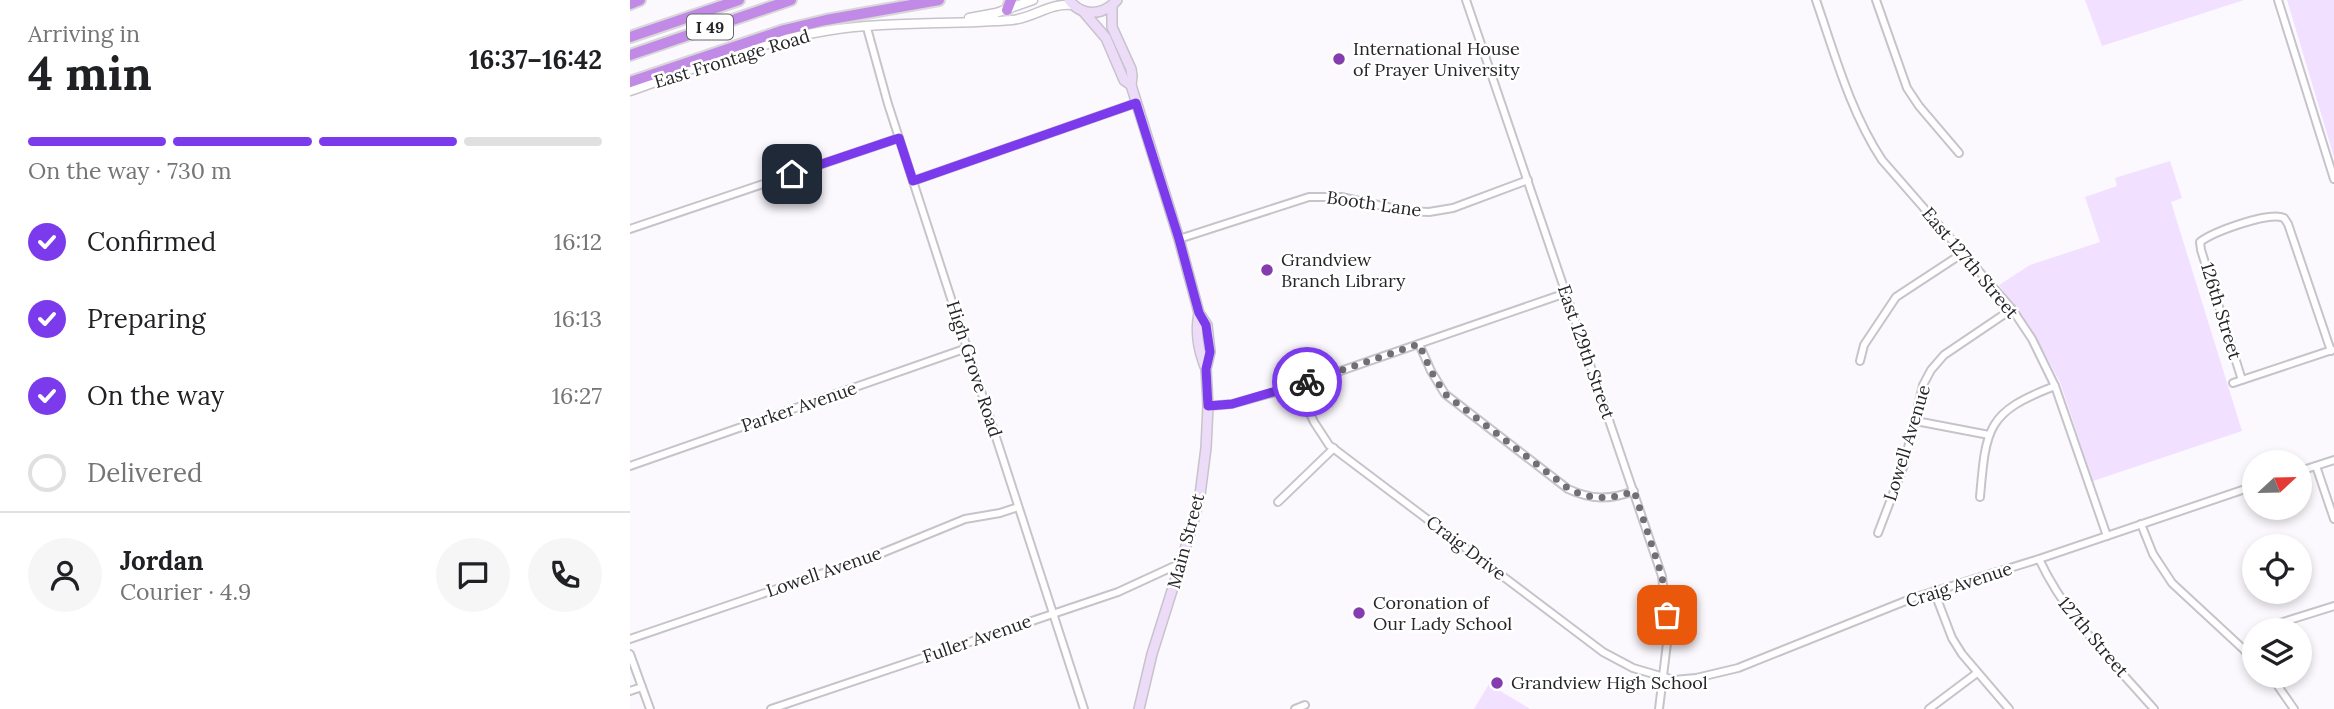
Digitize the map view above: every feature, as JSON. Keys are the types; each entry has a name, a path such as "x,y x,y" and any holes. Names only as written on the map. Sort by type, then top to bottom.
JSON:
{"highway":[{"path":"630,4 640,0"},
{"name":"I 49","path":"630,37 739,0"},
{"name":"I 49","path":"630,55 791,0"},
{"path":"630,82 793,28 939,0"}],"main road":[{"name":"Main Street","path":"1071,3 1083,11 1106,38 1124,80 1130,85"},
{"name":"Main Street","path":"1114,3 1112,27 1131,69 1130,85 1179,239 1199,313 1206,325 1210,352 1206,369 1206,453 1200,495 1152,654 1139,709"},
{"path":"1083,11 1098,13 1114,3"}],"street":[{"name":"East Frontage Road","path":"961,22 1009,5 1033,0"},
{"name":"East 127th Street","path":"1816,0 1854,110 1882,160 2012,309 2032,340 2055,386 2107,536"},
{"path":"1876,0 1907,88 1959,153"},
{"path":"2278,0 2334,179"},
{"name":"East 129th Street","path":"1466,1 1662,576 1666,594 1668,635 1659,709"},
{"name":"East Frontage Road","path":"630,90 782,40 828,30 1017,20 1055,5 1071,3"},
{"name":"High Grove Road","path":"867,27 899,138 1083,709"},
{"path":"913,181 1136,103"},
{"path":"630,229 899,138"},
{"name":"Booth Lane","path":"1179,239 1309,197 1341,197 1406,211 1429,212 1453,208 1528,180"},
{"name":"126th Street","path":"2242,380 2200,242 2209,236 2272,215 2284,218 2288,224 2333,350"},
{"path":"1860,361 1864,345 1896,297 1963,253"},
{"path":"1208,406 1232,404 1297,386 1566,293"},
{"name":"Lowell Avenue","path":"1878,533 1905,465 1923,385 1931,370 1944,355 2012,309"},
{"path":"1419,344 1445,394 1569,489 1583,496 1600,499 1616,498 1634,491"},
{"name":"Parker Avenue","path":"630,466 967,348"},
{"path":"2233,383 2333,350"},
{"name":"Craig Drive","path":"1297,386 1314,422 1334,448 1603,652 1633,668 1664,678"},
{"path":"1980,497 1989,435 1996,422 2013,404 2055,386"},
{"path":"1916,421 1989,435"},
{"path":"1278,502 1334,448"},
{"path":"2312,467 2334,460"},
{"path":"2316,466 2334,519"},
{"name":"Craig Avenue","path":"1664,678 1696,678 1738,668 1934,591 2039,559 2242,490"},
{"name":"Lowell Avenue","path":"630,639 882,553 965,519 1018,507"},
{"path":"2141,524 2152,554 2172,583 2242,648"},
{"name":"127th Street","path":"2039,559 2051,585 2068,611 2154,709"},
{"name":"Fuller Avenue","path":"771,709 1118,592 1181,563"},
{"path":"1934,591 1952,638 2009,709"},
{"path":"2296,618 2334,606"},
{"path":"630,654 650,709"},
{"path":"1929,709 1978,673"},
{"path":"630,691 642,687"},
{"path":"2279,688 2294,709"},
{"path":"1295,709 1305,705"}],"shaded area":[{"path":"2085,0 2244,0 2102,46"},
{"path":"2287,0 2334,0 2334,157"},
{"path":"2170,161 2182,198 2171,202 2242,431 2093,481 2060,382 2039,343 1999,285 2030,265 2100,242 2085,197 2117,186 2115,178"},
{"path":"1489,684 1530,709 1474,709"}],"way so far":[{"path":"1307,382 1419,344 1445,394 1569,489 1583,496 1600,499 1616,498 1634,491 1662,576 1667,615"}],"place":[{"name":"International House of Prayer University","path":"1339,59"},
{"name":"Grandview Branch Library","path":"1267,270"},
{"name":"Coronation of Our Lady School","path":"1359,613"},
{"name":"Grandview High School","path":"1497,683"}],"route":[{"path":"792,174 899,138 913,181 1136,103 1179,239 1199,313 1206,325 1210,352 1206,369 1208,406 1232,404 1307,382"}]}
